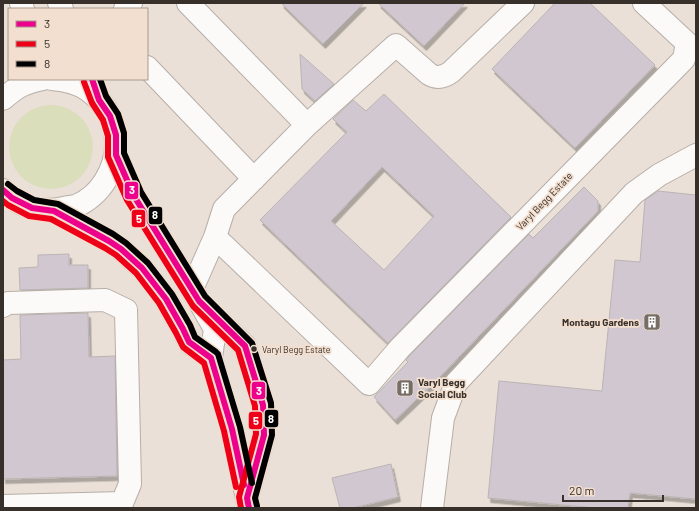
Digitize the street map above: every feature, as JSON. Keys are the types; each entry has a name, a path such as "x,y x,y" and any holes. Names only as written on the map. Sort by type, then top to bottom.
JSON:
{"street":[{"path":"188,3 307,125"},
{"path":"195,295 224,209 307,125 396,45 429,74 440,77 446,76 522,3"},
{"name":"Varyl Begg Estate","path":"215,237 369,384 400,348 684,59 687,43 644,3"},
{"path":"148,68 254,180"},
{"path":"12,89 28,82 38,80"},
{"path":"6,199 32,208 54,210 76,206 90,198 102,187 110,173 116,154 116,135 110,116 99,100 88,90 61,80"},
{"path":"92,80 99,100"},
{"path":"116,154 134,196 215,329 211,358 232,429 248,503"},
{"path":"432,508 444,418 456,383 634,193 659,175 696,155"},
{"path":"54,210 109,241 142,268 166,299 189,342 211,358"},
{"path":"195,295 245,346 263,405 264,435 248,503"},
{"path":"3,306 8,303 105,300 126,310 130,484 122,503 3,506"}],"green space":[{"path":"43,105 59,105 75,112 86,123 93,139 93,155 90,163 81,177 75,182 59,189 43,189 27,182 16,171 9,155 9,139 16,123 27,112"}],"building":[{"path":"281,3 364,3 323,44"},
{"path":"378,3 465,3 424,46"},
{"path":"555,3 590,3 655,65 575,148 492,69"},
{"path":"300,54 334,84 315,101 302,89"},
{"path":"384,94 511,217 388,343 260,220 347,132 333,119 353,100 366,111","holes":["382,167 434,216 384,270 331,221"]},
{"path":"584,187 598,201 598,211 438,379 395,420 374,397 408,362 406,360 409,356 529,234 533,238"},
{"name":"Montagu Gardens","path":"658,191 696,195 696,499 630,493 628,508 596,508 488,498 499,381 602,391 615,260 640,262 645,200"},
{"path":"69,254 69,265 88,265 88,288 20,290 19,268 38,267 38,255"},
{"path":"88,313 89,357 115,356 117,476 3,479 3,360 21,359 20,315"},
{"path":"391,464 398,497 353,508 340,508 332,478"}],"transit line":[{"name":"3","path":"92,80 99,100 110,116 116,135 116,155 134,196 199,301 245,346 263,405 264,435 247,498 249,508"},
{"name":"8","path":"100,80 106,96 118,114 124,133 124,153 141,192 205,296 252,343 271,403 272,435 255,498 257,506"},
{"name":"5","path":"84,82 92,103 103,120 108,136 108,157 127,200 193,306 238,350 255,406 256,434 239,497 241,508"},
{"name":"8","path":"8,184 17,191 34,200 58,204 113,234 126,243 148,263 172,294 190,325 195,337 218,354 240,427 252,483"},
{"name":"3","path":"3,190 12,198 32,208 54,211 109,241 121,249 142,268 166,299 189,342 211,358 232,429 244,485"},
{"name":"5","path":"3,201 29,216 51,219 105,248 116,255 136,273 159,303 183,347 204,363 224,431 236,487"}],"place":[{"name":"Montagu Gardens","path":"652,322"},
{"name":"Varyl Begg Estate","path":"254,349"},
{"name":"Varyl Begg Social Club","path":"405,388"}]}
